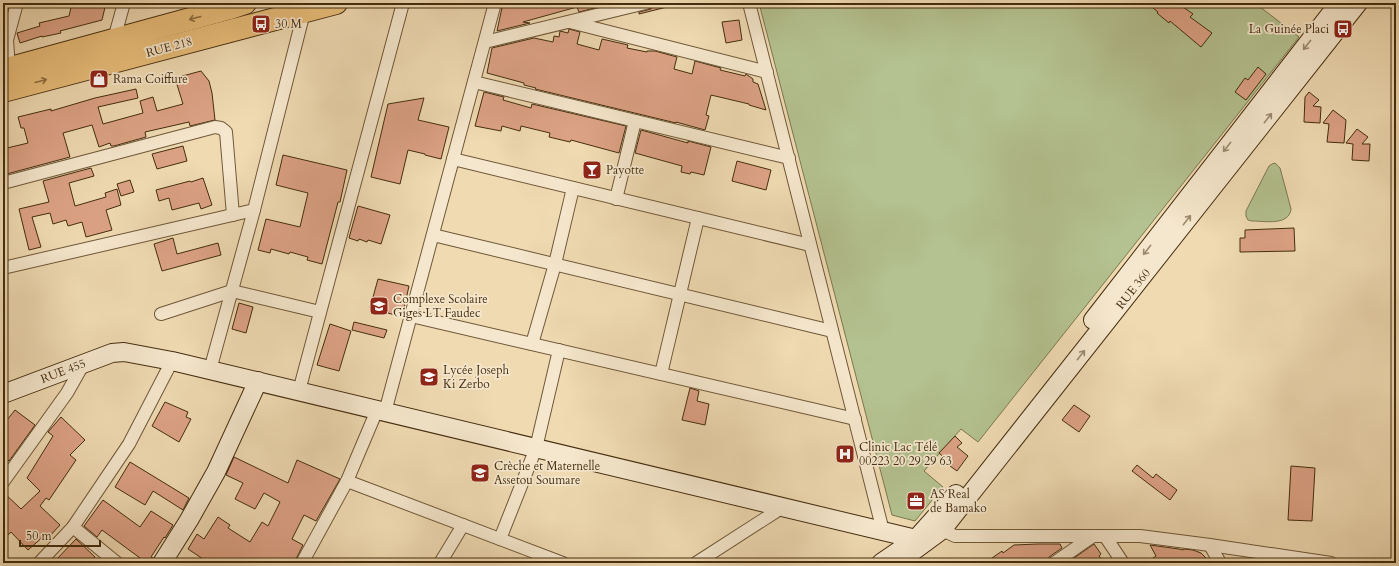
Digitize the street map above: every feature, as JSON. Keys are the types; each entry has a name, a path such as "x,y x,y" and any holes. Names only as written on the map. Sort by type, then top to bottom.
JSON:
{"highway":[{"name":"RUE 218","path":"3,91 336,3"},
{"name":"RUE 218","path":"6,69 238,4"}],"main road":[{"name":"RUE 360","path":"897,563 918,542 960,491 1339,3"},
{"name":"RUE 360","path":"881,563 942,530 1358,3"},
{"path":"232,31 238,4"},
{"name":"RUE 455","path":"3,394 112,353 124,352 172,361"},
{"path":"172,361 883,531 918,542"},
{"path":"162,563 189,520 216,472 258,381"}],"street":[{"path":"6,69 5,39 17,3"},
{"path":"114,39 124,3"},
{"path":"299,391 403,3"},
{"path":"302,563 347,481 381,411 411,316 495,3"},
{"path":"485,42 646,3"},
{"path":"749,3 883,531"},
{"path":"210,370 254,210 304,12"},
{"path":"570,22 767,72"},
{"path":"474,82 789,158"},
{"path":"616,198 635,121"},
{"path":"3,183 215,127 221,128 226,132 233,215"},
{"path":"453,159 810,245"},
{"path":"532,344 555,264 573,188"},
{"path":"3,268 254,210"},
{"path":"661,374 698,218"},
{"path":"433,235 832,331"},
{"path":"161,314 232,291 320,312"},
{"path":"411,316 854,419"},
{"path":"500,539 536,448 560,350"},
{"path":"39,563 73,528 129,444 172,361"},
{"path":"3,482 67,393 84,363"},
{"path":"347,481 563,563"},
{"path":"696,563 783,507"},
{"path":"440,563 463,525"},
{"path":"73,528 117,563"},
{"path":"942,530 955,536 1140,536 1331,563"},
{"path":"1054,563 1093,536"},
{"path":"1105,536 1123,563"},
{"path":"1210,545 1220,563"}],"green space":[{"path":"759,3 1255,3 1299,37 978,442 961,429 924,471 943,487 915,521 892,515"},
{"path":"1275,163 1280,168 1291,209 1289,214 1286,218 1270,222 1248,220 1246,211 1269,166"}],"building":[{"path":"72,3 106,3 102,20 60,31 61,33 42,36 20,43 17,33 40,26 39,23 69,16"},
{"path":"503,3 614,3 579,12 577,7 523,22 530,23 497,31"},
{"path":"653,3 671,3 671,6 639,14 639,12 651,9"},
{"path":"1147,3 1181,3 1183,7 1193,14 1190,17 1212,33 1201,47 1170,21 1169,23"},
{"path":"739,20 742,40 726,43 722,22"},
{"path":"569,29 580,32 577,44 599,50 602,39 628,45 627,48 647,52 655,51 677,57 674,69 692,74 695,61 721,68 720,70 745,76 746,74 753,79 753,82 758,84 766,110 749,104 711,95 706,115 709,116 705,130 535,89 536,88 524,85 524,83 487,73 492,48 534,38 553,42 554,36 559,37 560,31 568,33"},
{"path":"1258,67 1266,74 1246,100 1235,92 1245,78 1248,80"},
{"path":"201,71 209,81 215,120 190,126 189,122 145,132 146,137 114,146 111,146 110,143 99,147 92,125 63,133 70,157 3,175 3,149 28,143 24,128 21,128 18,117 51,109 51,111 95,98 136,89 138,98 98,107 103,124 143,113 140,101 153,97 157,111 183,104 175,78"},
{"path":"484,92 504,97 503,100 531,108 532,104 626,126 619,153 571,140 570,142 549,137 550,133 521,126 520,131 502,126 501,131 475,126"},
{"path":"1309,92 1319,100 1313,106 1321,107 1320,123 1304,122 1305,97"},
{"path":"424,98 418,120 449,127 441,159 408,150 400,184 371,177 388,104"},
{"path":"1333,110 1346,120 1344,143 1327,142 1329,124 1323,123"},
{"path":"1357,129 1368,137 1362,144 1370,144 1369,161 1352,160 1353,144 1346,143"},
{"path":"641,130 688,143 688,141 711,147 704,175 691,172 690,174 681,172 682,166 635,153"},
{"path":"183,146 187,161 157,169 152,154"},
{"path":"283,155 347,170 340,202 338,202 322,264 307,260 308,257 290,252 289,254 271,249 270,253 258,250 266,219 300,227 308,193 276,185"},
{"path":"737,161 771,170 766,190 732,181"},
{"path":"91,168 94,176 69,183 75,206 106,197 105,193 117,189 121,205 106,210 112,230 86,237 82,222 68,226 66,220 53,224 50,213 32,217 41,247 29,250 19,209 49,202 43,181"},
{"path":"203,178 212,205 201,209 199,203 172,210 169,198 159,201 156,190"},
{"path":"130,180 134,192 121,196 117,184"},
{"path":"358,206 390,215 381,244 368,240 367,242 349,238"},
{"path":"1294,228 1295,251 1240,252 1240,238 1245,238 1245,230"},
{"path":"173,238 177,254 218,243 221,255 162,271 154,244"},
{"path":"378,279 409,286 402,317 370,308"},
{"path":"239,303 253,307 246,333 232,329"},
{"path":"354,322 387,330 384,338 352,330"},
{"path":"330,324 351,331 339,371 317,365"},
{"path":"690,388 699,391 697,401 709,404 705,425 682,420"},
{"path":"165,402 188,412 186,417 191,419 179,442 152,426"},
{"path":"1074,405 1090,416 1079,432 1062,420"},
{"path":"15,410 35,425 9,461 3,455 3,425"},
{"path":"61,417 85,440 70,455 76,460 49,500 46,498 40,506 60,525 48,538 45,535 28,550 11,532 3,540 3,492 21,509 40,491 27,478 53,436 48,432"},
{"path":"955,436 962,443 957,447 968,456 957,471 950,466 951,464 939,453"},
{"path":"234,457 288,483 297,460 340,479 316,521 304,515 292,539 303,545 294,563 209,563 188,549 197,534 204,539 218,517 230,525 228,528 250,542 262,522 268,526 280,502 264,493 255,509 235,499 243,483 226,475"},
{"path":"130,462 189,498 183,510 153,491 145,505 115,487"},
{"path":"1137,465 1153,478 1156,474 1177,490 1170,500 1132,471"},
{"path":"1291,466 1315,468 1312,521 1288,520"},
{"path":"103,500 140,527 151,511 173,525 151,557 153,558 152,563 136,563 140,558 102,530 97,537 84,526"},
{"path":"76,539 95,557 90,563 53,563"},
{"path":"1060,544 1062,548 1049,557 1047,563 985,563 1002,551 1003,553 1014,545"},
{"path":"1094,544 1101,554 1099,556 1104,563 1067,563"},
{"path":"1150,545 1193,550 1201,553 1211,563 1146,563 1156,556"}],"place":[{"name":"30 M","path":"261,24"},
{"name":"La Guinée Placi","path":"1343,29"},
{"name":"Rama Coiffure","path":"99,79"},
{"name":"Payotte","path":"592,170"},
{"name":"Complexe Scolaire Giges LT Faudec","path":"379,306"},
{"name":"Lycée Joseph Ki Zerbo","path":"429,377"},
{"name":"Clinic Lac Télé 00223 20 29 29 63","path":"845,454"},
{"name":"Crèche et Maternelle Assetou Soumare","path":"480,473"},
{"name":"AS Real de Bamako","path":"916,501"}]}
